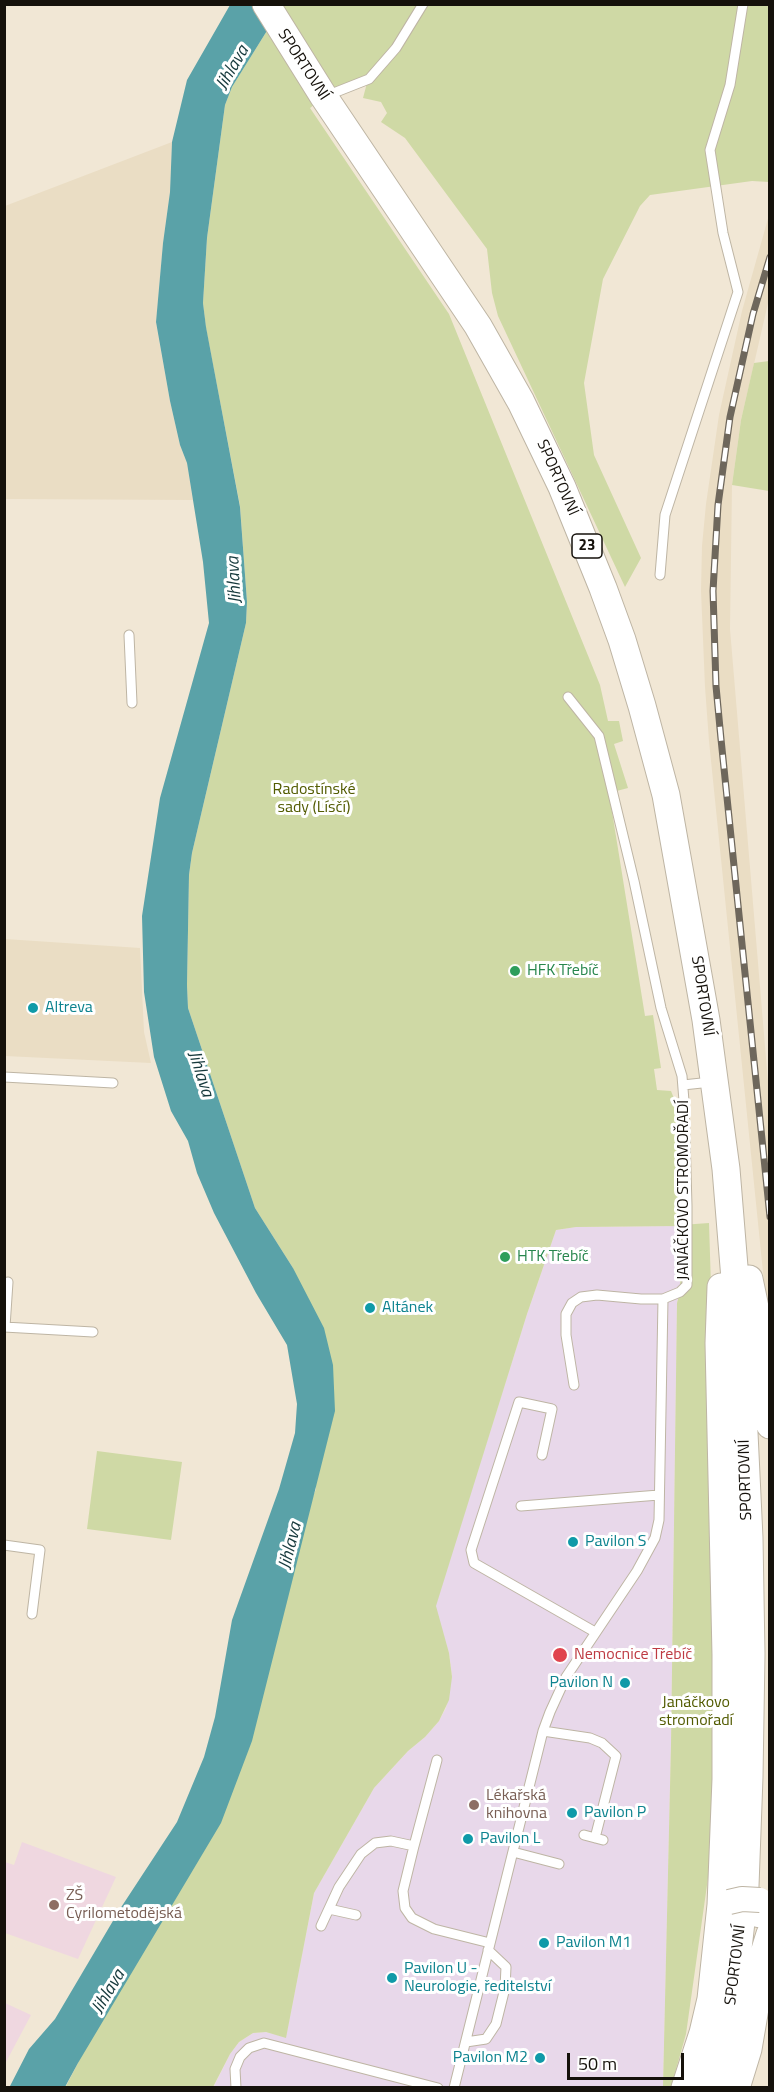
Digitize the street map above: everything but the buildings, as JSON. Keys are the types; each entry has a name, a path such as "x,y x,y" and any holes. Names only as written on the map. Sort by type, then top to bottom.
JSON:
{"main road":[{"name":"SPORTOVNÍ","path":"266,4 324,97 484,336 521,402 562,487 593,561 622,640 666,795 706,1020 726,1169 739,1328 748,1527 751,1654 746,1886 731,2011 722,2054 710,2088"},
{"path":"726,1169 761,1336 770,1425"},
{"path":"685,2088 703,2033 711,1999 726,1905 726,1655 719,1343 726,1169"},
{"path":"726,1905 765,1913 765,1950 748,2049 736,2088"}],"lane":[{"path":"324,97 369,79 396,48 423,4"},
{"path":"660,575 665,515 738,292 723,234 710,150 729,85 743,4"},
{"path":"129,635 132,703"},
{"name":"JANÁČKOVO STROMOŘADÍ","path":"454,2088 543,1731 566,1677 650,1549 658,1520 663,1299 680,1292 687,1285 683,1085 661,1008 634,881 599,736 568,697"},
{"path":"4,1077 113,1083"},
{"path":"683,1085 714,1081"},
{"path":"8,1282 5,1327 93,1332"},
{"path":"574,1385 566,1335 566,1314 572,1303 581,1297 597,1295 663,1299"},
{"path":"542,1455 552,1409 519,1402 471,1550 474,1563 595,1632"},
{"path":"521,1506 659,1495"},
{"path":"4,1545 40,1550 32,1614"},
{"path":"543,1731 590,1738 602,1743 616,1756 599,1839 584,1835"},
{"path":"436,1760 403,1891 405,1908 412,1918 434,1929 489,1946 506,1966 505,1988 496,2024 486,2039 465,2042"},
{"path":"321,1926 339,1887 361,1854 375,1843 391,1841 414,1846"},
{"path":"513,1852 559,1864"},
{"path":"329,1909 356,1915"},
{"path":"236,2088 236,2069 240,2057 249,2048 264,2043 438,2088"}],"shaded area":[{"path":"172,142 170,192 156,323 170,401 180,445 187,463 193,500 5,499 5,206"},
{"path":"769,215 769,299 741,420 732,485 730,629 769,1094 769,1331 709,741 701,591 706,504 719,415 742,311"},
{"path":"5,939 140,948 144,1032 151,1063 5,1056"},
{"name":"Nemocnice Třebíč","path":"681,1226 680,1292 677,1303 671,1744 663,2087 213,2088 230,2054 239,2042 253,2033 266,2032 286,2037 314,1893 374,1788 408,1751 425,1737 439,1721 446,1708 452,1676 449,1653 435,1607 527,1314 556,1230 575,1227"},
{"name":"ZŠ Cyrilometodějská","path":"22,1842 116,1877 78,1959 5,1933 5,1862 14,1865"},
{"path":"5,2003 31,2015 5,2064"}],"green space":[{"path":"283,5 769,5 769,182 752,181 650,195 640,206 603,279 584,383 594,455 641,558 625,587 498,316 492,293 487,249 405,138 381,122 387,113 381,102 363,98 368,79 324,97 310,108 449,314 600,685 608,721 619,721 623,741 614,744 628,788 609,793 645,1016 653,1015 661,1068 654,1069 657,1090 671,1091 675,1101 681,1225 709,1223 715,1415 713,1877 708,1878 686,2034 671,2087 663,2087 671,1744 677,1303 680,1292 681,1226 576,1227 556,1230 527,1314 436,1606 449,1653 452,1677 449,1700 439,1721 374,1788 314,1893 286,2038 266,2032 253,2033 239,2042 213,2087 65,2088 78,2063 316,1489 293,1268 255,1208 188,1008 187,985 189,875 192,853 246,623 247,602 240,506 203,303 207,238 225,105 232,87"},
{"path":"770,361 769,491 732,485 741,420 754,363"},
{"path":"97,1451 182,1462 171,1540 87,1529"}],"water":[{"name":"Jihlava","path":"230,5 283,5 232,87 225,105 207,238 203,303 240,507 247,602 246,623 192,853 189,875 188,1008 255,1208 293,1268 324,1328 333,1365 335,1411 252,1741 221,1823 65,2087 9,2088 29,2049 55,2019 120,1909 177,1822 204,1757 215,1717 232,1620 279,1489 295,1433 297,1404 287,1345 256,1293 214,1213 197,1173 188,1141 171,1111 154,1057 144,992 142,916 160,798 209,623 203,562 187,463 180,445 170,401 156,322 170,192 172,142 187,80"}],"railway":[{"path":"770,257 753,314 730,417 718,505 713,591 716,686 770,1217"}],"place":[{"name":"HFK Třebíč","path":"515,971"},
{"name":"Altreva","path":"33,1008"},
{"name":"HTK Třebíč","path":"505,1257"},
{"name":"Altánek","path":"370,1308"},
{"name":"Pavilon S","path":"573,1542"},
{"name":"Nemocnice Třebíč","path":"560,1655"},
{"name":"Pavilon N","path":"625,1683"},
{"name":"Lékařská knihovna","path":"474,1805"},
{"name":"Pavilon P","path":"572,1813"},
{"name":"Pavilon L","path":"468,1839"},
{"name":"ZŠ Cyrilometodějská","path":"54,1905"},
{"name":"Pavilon M1","path":"544,1943"},
{"name":"Pavilon U - Neurologie, ředitelství","path":"392,1978"},
{"name":"Pavilon M2","path":"540,2058"}],"park label":[{"name":"Radostínské sady (Lísčí)","path":"314,799"},
{"name":"Janáčkovo stromořadí","path":"696,1712"}]}
